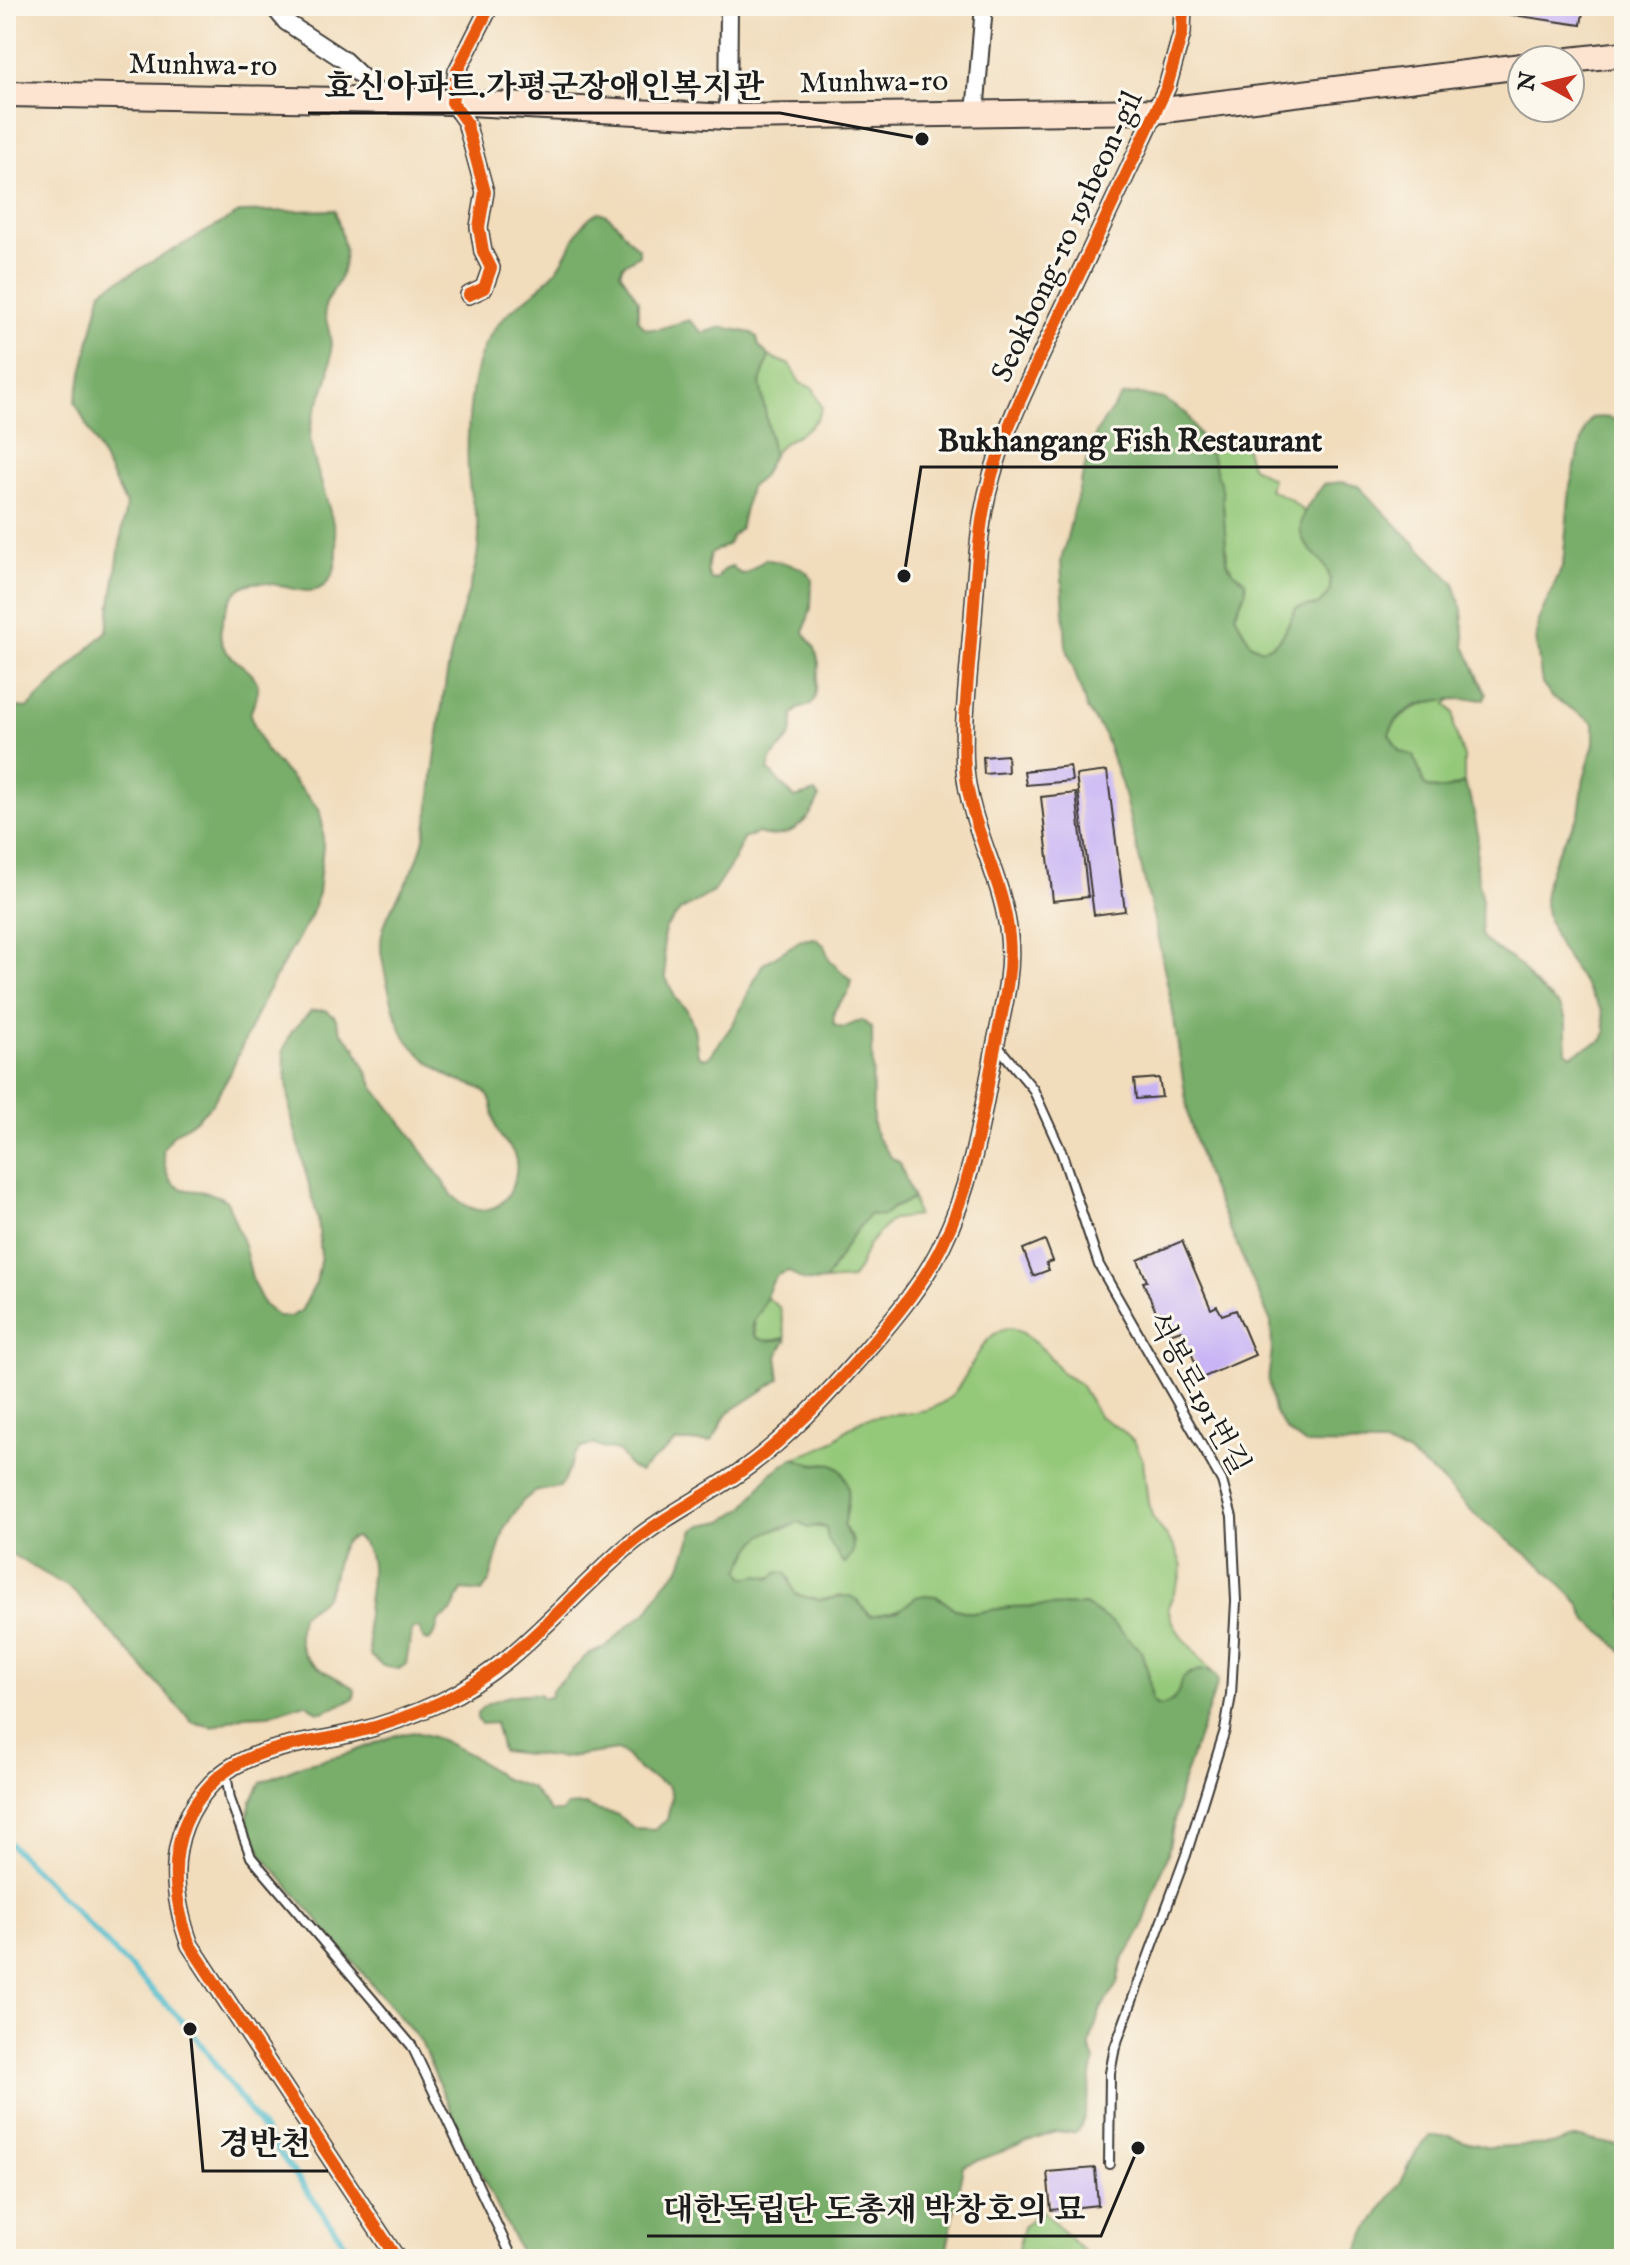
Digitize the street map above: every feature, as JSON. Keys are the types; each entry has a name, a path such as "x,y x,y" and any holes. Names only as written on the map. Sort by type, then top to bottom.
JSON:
{"main road":[{"path":"1586,58 1624,54"},
{"name":"Munhwa-ro","path":"6,94 452,102 728,117 1156,111 1506,68"}],"street":[{"path":"273,6 286,22 344,60 387,101"},
{"path":"469,295 484,288 491,268 483,252 479,227 485,192 466,122 452,102 457,71 490,6"},
{"path":"728,117 729,6"},
{"name":"Munhwa-ro","path":"975,114 984,6"},
{"name":"Seokbong-ro 191beon-gil","path":"397,2259 190,1945 179,1915 174,1881 178,1847 189,1815 214,1780 272,1748 356,1732 444,1701 479,1680 525,1645 657,1523 734,1476 779,1442 872,1344 915,1289 943,1245 961,1199 975,1145 1006,991 1010,944 1004,900 973,819 965,768 969,669 983,513 1001,441 1156,111 1176,58 1183,6"}],"lane":[{"name":"석봉로191번길","path":"995,1043 1021,1072 1043,1108 1061,1151 1099,1265 1222,1481 1232,1517 1236,1601 1231,1695 1225,1730 1186,1855 1115,2047 1110,2073 1109,2164"},
{"path":"226,1773 230,1799 251,1857 412,2046 513,2259"}],"green space":[{"path":"335,210 344,245 344,262 343,271 325,307 331,342 330,364 327,381 312,419 310,437 335,533 337,552 334,570 326,584 314,590 254,583 241,588 229,602 221,628 224,647 250,672 258,686 250,715 265,750 319,809 323,846 318,893 311,916 267,992 227,1079 212,1104 197,1119 174,1134 163,1149 170,1179 176,1186 227,1201 244,1245 253,1282 264,1305 278,1316 290,1317 301,1311 316,1283 321,1256 318,1220 291,1115 283,1051 292,1031 311,1011 326,1010 335,1017 341,1032 355,1047 375,1089 410,1133 452,1195 467,1206 484,1210 501,1203 510,1191 516,1161 497,1130 488,1095 436,1067 406,1038 391,999 381,944 386,920 411,875 423,841 448,668 478,551 479,527 469,481 468,443 477,367 498,324 547,280 562,262 586,221 599,212 611,218 639,249 639,255 623,265 620,272 638,300 638,319 645,328 658,329 689,320 703,333 722,327 752,333 769,356 760,383 773,455 762,477 750,487 740,529 728,544 710,554 708,574 712,580 717,579 722,571 732,566 745,574 766,559 798,567 812,580 811,608 804,632 815,648 819,663 815,698 811,705 798,709 793,715 791,734 775,754 768,770 795,798 815,792 819,798 803,823 795,829 778,835 758,833 743,839 733,862 713,892 680,911 665,929 666,978 676,999 687,1010 694,1028 698,1055 704,1058 710,1056 733,1024 762,965 801,940 815,938 824,945 830,961 851,980 847,994 835,1010 834,1025 843,1028 862,1020 872,1028 873,1124 877,1137 891,1157 900,1163 913,1199 892,1208 883,1216 868,1216 851,1237 825,1281 806,1281 789,1271 777,1275 753,1328 757,1338 762,1340 785,1338 777,1356 780,1379 728,1413 710,1442 676,1442 639,1472 630,1467 618,1451 594,1444 582,1448 575,1454 559,1487 534,1492 522,1502 505,1527 490,1580 482,1592 462,1590 451,1612 439,1621 429,1641 424,1640 419,1628 412,1629 406,1664 399,1669 383,1666 370,1655 367,1616 371,1562 363,1544 355,1537 348,1540 339,1553 329,1589 323,1599 301,1616 299,1632 304,1654 318,1668 352,1687 354,1699 323,1712 306,1703 268,1715 244,1716 213,1727 192,1722 73,1590 6,1551 6,706 28,708 107,631 126,505 75,402 102,290 241,212"},
{"path":"769,356 790,365 800,383 813,388 822,408 812,424 784,442 773,455 760,383"},
{"path":"1139,394 1164,399 1187,414 1213,460 1222,489 1227,561 1233,572 1245,581 1246,590 1235,615 1250,643 1261,649 1269,647 1280,639 1296,608 1318,605 1329,594 1329,575 1301,535 1303,515 1324,484 1341,482 1358,486 1454,583 1462,610 1465,646 1486,694 1484,699 1443,700 1417,706 1396,721 1389,734 1399,751 1414,756 1425,786 1444,789 1464,783 1471,798 1478,834 1476,866 1482,900 1481,934 1485,941 1521,966 1531,981 1560,1007 1566,1019 1566,1051 1571,1055 1603,1040 1606,1032 1602,1011 1559,946 1544,899 1557,853 1579,815 1584,778 1594,743 1594,723 1551,696 1542,684 1536,640 1538,621 1563,565 1570,486 1585,429 1591,418 1595,417 1613,419 1624,426 1624,1654 1587,1621 1580,1604 1542,1566 1473,1513 1438,1477 1407,1453 1384,1445 1305,1444 1287,1431 1274,1411 1268,1380 1272,1350 1271,1322 1207,1178 1189,1120 1172,1006 1122,786 1104,734 1087,709 1066,646 1061,561 1086,462 1097,431 1122,396"},
{"path":"1200,439 1245,445 1251,466 1272,479 1269,489 1290,499 1304,512 1302,536 1330,577 1329,595 1318,605 1296,608 1280,639 1269,647 1261,649 1250,643 1235,615 1246,590 1242,578 1233,572 1227,561 1222,489"},
{"path":"1442,699 1452,699 1446,704 1454,713 1454,728 1464,757 1464,783 1444,790 1433,790 1425,786 1419,773 1392,742 1389,734 1404,714"},
{"path":"913,1199 917,1216 888,1223 868,1245 851,1279 825,1281 851,1237 868,1216 883,1216 892,1208"},
{"path":"766,1297 780,1308 786,1340 768,1342 756,1337 754,1320"},
{"path":"1012,1328 1046,1352 1064,1375 1079,1383 1099,1416 1123,1431 1135,1443 1143,1460 1153,1518 1175,1548 1182,1566 1168,1607 1171,1618 1179,1633 1211,1671 1189,1673 1171,1702 1159,1706 1152,1701 1148,1672 1085,1605 1010,1607 973,1613 955,1609 936,1596 884,1615 870,1616 857,1600 842,1596 819,1600 796,1595 790,1577 745,1579 741,1576 746,1557 763,1534 788,1528 800,1521 805,1526 826,1528 827,1536 845,1563 853,1541 844,1526 848,1491 844,1475 830,1464 814,1464 793,1458 827,1445 862,1420 930,1409 940,1404 957,1389 992,1336"},
{"path":"793,1458 811,1464 830,1464 844,1474 848,1491 844,1526 853,1548 850,1557 845,1563 842,1561 828,1539 826,1528 819,1525 808,1528 797,1522 767,1533 757,1541 740,1570 745,1578 759,1575 771,1578 778,1572 786,1573 796,1595 819,1600 850,1596 870,1616 898,1611 916,1597 925,1595 936,1596 955,1609 973,1613 1010,1607 1085,1605 1113,1623 1141,1651 1152,1701 1158,1706 1173,1700 1187,1675 1204,1670 1216,1675 1218,1682 1180,1789 1168,1853 1141,1931 1122,1961 1117,1984 1101,2009 1090,2042 1095,2060 1084,2119 1076,2133 1055,2132 963,2166 945,2259 524,2259 461,2135 421,2042 263,1856 247,1819 251,1801 261,1782 304,1764 415,1732 437,1738 471,1755 502,1778 531,1788 551,1812 561,1812 567,1806 585,1805 616,1814 634,1828 655,1829 667,1820 672,1796 668,1786 639,1771 625,1754 617,1750 561,1758 502,1751 495,1723 481,1724 477,1713 489,1703 514,1695 550,1697 552,1690 587,1655 606,1647 648,1611 664,1584 680,1568 694,1530 702,1525 723,1521 745,1507 770,1474"},
{"path":"1430,2136 1449,2136 1491,2147 1555,2144 1572,2138 1620,2146 1624,2151 1624,2259 1356,2259 1370,2227 1417,2151"},
{"path":"1041,2210 1091,2259 1016,2259 1023,2227"}],"building":[{"path":"1452,6 1584,6 1581,25"},
{"path":"1007,755 1008,772 984,774 983,757"},
{"path":"1070,766 1072,781 1026,785 1024,771"},
{"path":"1107,771 1125,911 1094,915 1076,775"},
{"path":"1076,793 1088,897 1053,901 1041,797"},
{"path":"1159,1078 1162,1097 1136,1099 1134,1080"},
{"path":"1045,1240 1053,1261 1046,1263 1049,1270 1033,1276 1023,1249"},
{"path":"1182,1241 1211,1309 1217,1306 1222,1315 1236,1310 1255,1355 1202,1378 1181,1330 1170,1334 1160,1312 1157,1314 1143,1282 1147,1281 1138,1260"},
{"path":"1095,2168 1098,2205 1051,2210 1047,2172"}],"waterway":[{"path":"6,1840 190,2029 356,2259"}],"cycle path":[{"path":"469,295 484,288 491,268 483,252 479,227 485,192 466,122 452,102 457,71 490,6"},
{"path":"397,2259 190,1945 178,1902 176,1860 180,1840 197,1801 212,1783 243,1761 278,1748 353,1733 397,1720 441,1702 493,1670 628,1546 734,1476 789,1432 889,1323 936,1257 962,1197 975,1149 1006,995 1010,952 1001,895 973,812 965,769 964,738 977,562 988,488 1014,414 1167,87 1182,33 1183,6"}],"place":[{"name":"효신아파트.가평군장애인복지관","path":"922,139"},
{"name":"Bukhangang Fish Restaurant","path":"904,576"},
{"name":"경반천","path":"190,2029"},
{"name":"대한독립단 도총재 박창호의 묘","path":"1138,2148"}]}
